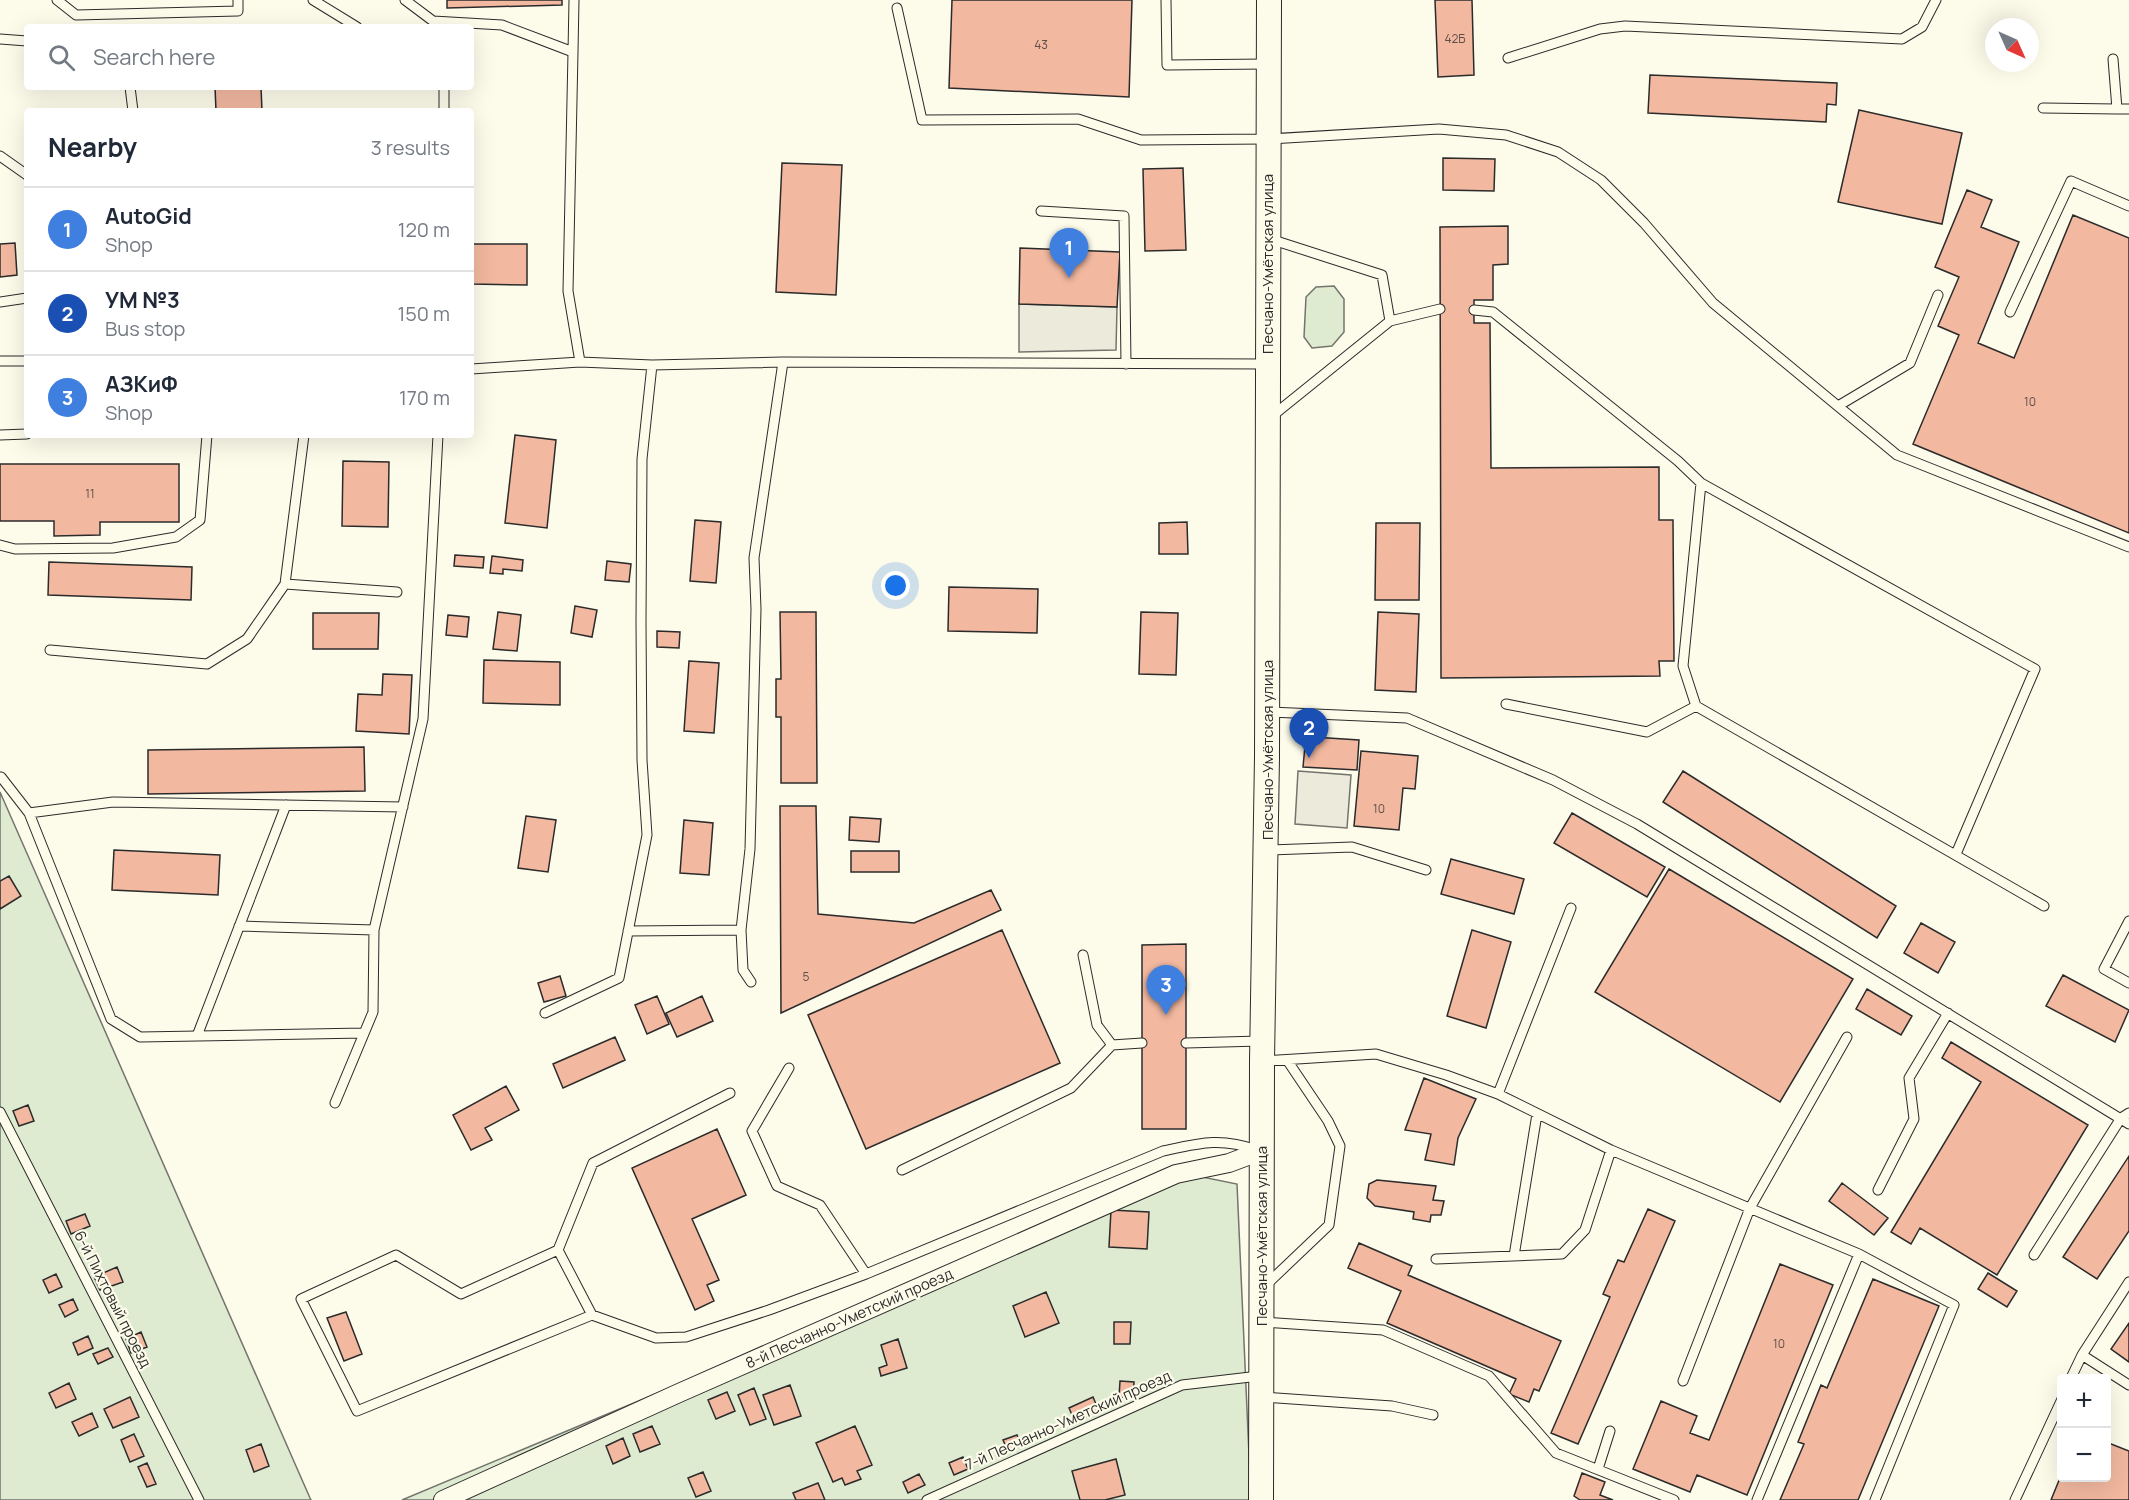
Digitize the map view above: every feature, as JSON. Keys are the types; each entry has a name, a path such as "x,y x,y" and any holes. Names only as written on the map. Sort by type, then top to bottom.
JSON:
{"main road":[{"name":"Песчано-Умётская улица","path":"1261,1500 1261,1151 1268,712 1266,364 1269,0"}],"street":[{"name":"8-й Песчанно-Уметский проезд","path":"443,1500 678,1393 1176,1174 1229,1163 1261,1151"}],"lane":[{"path":"57,0 76,15 238,12 238,0"},
{"path":"313,0 352,24"},
{"path":"405,0 433,21 502,25 573,52"},
{"path":"574,0 568,291 580,362"},
{"path":"1166,0 1167,65 1269,64"},
{"path":"1508,58 1600,29 1625,26 1902,39 1922,27 1936,0"},
{"path":"897,8 922,120 1078,119 1141,140 1268,139 1439,129 1506,135 1558,152 1601,180 1644,223 1713,303 1897,455 2129,547"},
{"path":"0,39 24,41"},
{"path":"2113,60 2117,110"},
{"path":"130,90 133,108"},
{"path":"444,90 444,108"},
{"path":"2043,108 2129,109"},
{"path":"0,156 24,173"},
{"path":"2010,312 2071,181 2129,206"},
{"path":"1041,212 1124,216 1126,364"},
{"path":"1267,238 1382,274 1390,321"},
{"path":"1838,406 1910,363 1938,295"},
{"path":"0,302 24,298"},
{"path":"1266,421 1390,321 1440,309"},
{"path":"1474,310 1493,312 1678,461 1701,483 2035,669 1956,854"},
{"path":"0,361 24,361"},
{"path":"474,369 580,362 652,365 783,362 1266,364"},
{"path":"751,982 743,970 741,930 750,849 756,609 754,558 783,362"},
{"path":"545,1013 619,978 647,835 642,760 642,459 652,365"},
{"path":"0,435 24,434"},
{"path":"0,545 15,549 113,548 176,537 200,520 207,438"},
{"path":"50,650 207,664 247,639 285,584 304,438"},
{"path":"335,1103 373,1012 374,930 423,719 438,438"},
{"path":"1701,483 1683,666 1696,706 2044,906"},
{"path":"285,584 397,591"},
{"path":"1506,704 1647,732 1696,706"},
{"path":"1268,712 1407,718 1553,780 1636,824 1948,1013 2125,1115 2129,1124"},
{"path":"1,777 29,813 111,1019 140,1038 364,1034"},
{"path":"29,813 113,802 403,807"},
{"path":"197,1036 286,805"},
{"path":"1267,850 1352,847 1426,870"},
{"path":"1498,1094 1571,908"},
{"path":"2129,921 2104,969 2129,982"},
{"path":"239,926 374,930"},
{"path":"628,931 741,930"},
{"path":"1083,955 1097,1025 1112,1045"},
{"path":"1878,1190 1914,1119 1909,1078 1948,1013"},
{"path":"1683,1381 1750,1208 1848,1037"},
{"path":"902,1170 1071,1088 1112,1045 1142,1043"},
{"path":"1186,1043 1262,1051 1287,1060 1376,1054 1446,1075 1498,1094 1611,1150 1859,1254 1954,1305 1875,1500"},
{"path":"1261,1290 1329,1225 1340,1146 1328,1121 1287,1060"},
{"path":"789,1068 752,1131 777,1186 820,1205 866,1274"},
{"path":"730,1093 593,1163 558,1250 461,1294 396,1255 301,1299 357,1410 592,1315 656,1338 686,1337 769,1310 866,1274 1164,1150 1211,1140 1236,1143 1261,1151"},
{"name":"6-й Пихтовый проезд","path":"0,1112 199,1500"},
{"path":"1514,1256 1537,1114"},
{"path":"2034,1255 2125,1115"},
{"path":"1436,1259 1562,1254 1585,1230 1611,1150"},
{"path":"558,1250 592,1315"},
{"path":"1757,1500 1859,1254"},
{"path":"2073,1374 2082,1355 2129,1282"},
{"path":"1261,1322 1383,1330 1489,1376 1556,1453 1674,1500"},
{"path":"2082,1355 2129,1385"},
{"name":"7-й Песчанно-Уметский проезд","path":"927,1500 1182,1385 1261,1387 1392,1406 1433,1415"},
{"path":"2015,1500 2057,1408"},
{"path":"1598,1470 1610,1431"}],"green space":[{"path":"1334,286 1344,299 1344,332 1332,346 1312,348 1304,337 1306,297 1316,287"},
{"path":"0,792 310,1498 311,1500 0,1500"},
{"path":"1168,1170 1237,1184 1251,1500 402,1500 684,1382"}],"shaded area":[{"path":"1019,304 1117,307 1116,350 1019,352"},
{"path":"1298,771 1351,775 1347,828 1295,824"}],"building":[{"path":"447,0 562,0 562,5 447,8"},
{"path":"952,0 1132,0 1129,97 949,88"},
{"path":"1435,0 1472,0 1474,75 1438,77"},
{"path":"1650,75 1837,83 1836,105 1827,104 1826,122 1648,113"},
{"path":"215,90 261,90 262,108 216,108"},
{"path":"1859,110 1962,133 1942,224 1838,202"},
{"path":"1443,158 1495,159 1494,191 1443,190"},
{"path":"782,163 842,165 836,295 776,292"},
{"path":"1183,168 1186,250 1145,251 1143,169"},
{"path":"1967,190 1992,200 1981,227 2019,242 1978,343 2014,358 2073,215 2129,238 2129,533 1913,444 1959,335 1938,326 1959,277 1935,267"},
{"path":"1508,226 1508,264 1493,265 1493,300 1474,300 1474,323 1490,323 1491,468 1659,467 1659,520 1673,520 1674,661 1659,661 1660,676 1441,678 1440,227"},
{"path":"15,243 17,275 0,277 0,244"},
{"path":"474,244 527,244 527,285 474,284"},
{"path":"1020,248 1120,252 1117,307 1019,304"},
{"path":"515,435 556,440 547,528 505,523"},
{"path":"343,461 389,462 388,527 342,526"},
{"path":"0,464 179,464 179,522 100,522 100,535 54,536 54,521 0,521"},
{"path":"695,520 721,522 716,583 690,581"},
{"path":"1187,522 1188,554 1159,554 1159,523"},
{"path":"1376,523 1420,523 1419,600 1375,600"},
{"path":"455,555 484,557 483,568 454,566"},
{"path":"492,556 523,560 522,571 503,569 503,574 490,573"},
{"path":"607,561 631,564 629,582 605,580"},
{"path":"49,562 192,567 191,600 48,595"},
{"path":"949,587 1038,589 1037,633 948,631"},
{"path":"575,606 597,610 592,637 571,633"},
{"path":"498,612 521,615 517,651 493,649"},
{"path":"780,612 816,612 817,783 781,783 781,717 776,717 776,679 781,679"},
{"path":"1141,612 1178,613 1176,675 1139,674"},
{"path":"1378,612 1419,614 1416,692 1375,690"},
{"path":"313,613 379,613 378,649 313,649"},
{"path":"448,615 469,617 467,637 446,635"},
{"path":"657,631 680,632 679,648 657,647"},
{"path":"484,660 560,662 560,705 483,703"},
{"path":"689,661 719,663 714,733 684,731"},
{"path":"383,674 412,675 409,734 356,731 358,694 382,695"},
{"path":"1313,737 1359,740 1357,770 1303,767 1305,746 1313,747"},
{"path":"364,747 365,791 148,794 148,750"},
{"path":"1361,751 1418,756 1415,789 1403,788 1399,830 1354,826"},
{"path":"1683,771 1896,906 1877,938 1663,802"},
{"path":"780,806 816,806 818,914 914,923 991,890 1001,910 781,1013"},
{"path":"1572,813 1665,867 1647,897 1554,843"},
{"path":"526,816 556,820 548,872 518,868"},
{"path":"850,817 881,819 879,842 849,840"},
{"path":"684,820 713,823 709,875 680,873"},
{"path":"114,850 220,855 218,895 112,890"},
{"path":"851,851 899,851 899,872 851,872"},
{"path":"1451,859 1524,879 1514,914 1441,894"},
{"path":"1669,869 1853,979 1780,1102 1595,992"},
{"path":"9,876 21,896 0,909 0,881"},
{"path":"1921,923 1955,942 1938,973 1904,953"},
{"path":"1002,930 1060,1063 866,1149 808,1015"},
{"path":"1472,930 1511,942 1486,1028 1447,1016"},
{"path":"1186,944 1186,1129 1142,1129 1142,945"},
{"path":"2063,975 2129,1010 2115,1042 2046,1006"},
{"path":"560,976 566,996 544,1002 538,983"},
{"path":"1867,989 1912,1016 1901,1035 1856,1009"},
{"path":"657,996 669,1024 647,1034 635,1005"},
{"path":"702,996 713,1021 677,1037 666,1013"},
{"path":"615,1037 625,1060 563,1088 553,1064"},
{"path":"1951,1042 2088,1125 1997,1275 1920,1228 1911,1244 1891,1232 1981,1082 1942,1058"},
{"path":"1424,1078 1476,1099 1458,1138 1454,1165 1425,1160 1431,1134 1405,1130"},
{"path":"506,1086 519,1110 485,1128 492,1140 471,1150 453,1115"},
{"path":"28,1105 34,1121 19,1126 13,1111"},
{"path":"717,1129 746,1195 692,1219 719,1280 707,1285 714,1301 695,1310 632,1168"},
{"path":"2129,1156 2129,1231 2097,1279 2063,1257"},
{"path":"1377,1180 1436,1186 1433,1200 1444,1201 1441,1215 1431,1215 1430,1222 1413,1219 1414,1212 1375,1206 1367,1198 1369,1184"},
{"path":"1842,1183 1888,1218 1874,1235 1829,1201"},
{"path":"1648,1209 1675,1221 1578,1444 1551,1433 1610,1297 1603,1294 1618,1260 1624,1262"},
{"path":"1111,1210 1149,1212 1147,1249 1109,1247"},
{"path":"85,1214 90,1226 71,1234 66,1221"},
{"path":"1359,1243 1412,1266 1408,1275 1561,1341 1539,1391 1534,1389 1529,1402 1509,1394 1516,1379 1387,1323 1401,1291 1348,1268"},
{"path":"1780,1264 1833,1285 1747,1495 1697,1475 1690,1492 1633,1469 1661,1401 1697,1416 1690,1433 1709,1440"},
{"path":"117,1267 123,1282 100,1290 94,1277"},
{"path":"1988,1273 2017,1291 2007,1307 1978,1289"},
{"path":"56,1274 62,1287 49,1293 43,1280"},
{"path":"1873,1279 1939,1306 1858,1500 1780,1500 1804,1444 1798,1442 1821,1385 1827,1388"},
{"path":"1046,1292 1059,1323 1025,1337 1013,1306"},
{"path":"73,1299 78,1310 65,1317 59,1305"},
{"path":"346,1312 362,1354 344,1361 327,1318"},
{"path":"1114,1322 1131,1322 1130,1344 1114,1344"},
{"path":"2129,1323 2129,1362 2111,1349"},
{"path":"141,1332 147,1347 131,1353 126,1339"},
{"path":"88,1336 93,1348 78,1355 73,1343"},
{"path":"898,1339 907,1368 881,1376 879,1368 887,1365 881,1345"},
{"path":"108,1348 113,1357 98,1364 93,1354"},
{"path":"1120,1381 1134,1382 1133,1398 1119,1397"},
{"path":"69,1383 76,1399 56,1408 49,1393"},
{"path":"790,1385 801,1416 774,1425 763,1395"},
{"path":"754,1388 766,1419 750,1425 738,1395"},
{"path":"727,1392 735,1411 716,1419 708,1400"},
{"path":"130,1397 139,1417 113,1428 104,1409"},
{"path":"1093,1397 1099,1411 1075,1422 1069,1408"},
{"path":"92,1413 98,1427 79,1436 72,1422"},
{"path":"652,1426 660,1444 640,1452 633,1434"},
{"path":"855,1426 872,1465 857,1471 861,1479 845,1485 842,1478 833,1482 816,1443"},
{"path":"134,1434 144,1456 130,1462 121,1440"},
{"path":"1017,1435 1021,1445 1008,1451 1003,1440"},
{"path":"623,1438 630,1456 613,1464 606,1446"},
{"path":"261,1444 269,1466 254,1472 246,1450"},
{"path":"2111,1444 2129,1451 2129,1500 2051,1500 2058,1482 2111,1482"},
{"path":"963,1457 968,1469 954,1475 949,1463"},
{"path":"1116,1459 1125,1495 1105,1500 1080,1500 1072,1471"},
{"path":"147,1463 156,1484 147,1487 138,1467"},
{"path":"703,1472 711,1491 696,1497 688,1478"},
{"path":"1582,1473 1605,1482 1600,1495 1613,1500 1580,1500 1574,1496"},
{"path":"919,1474 925,1485 908,1493 903,1482"},
{"path":"818,1483 825,1500 796,1500 793,1493"}],"place":[{"name":"AutoGid","path":"1069,278"},
{"name":"УМ №3","path":"1309,758"},
{"name":"АЗКиФ","path":"1166,1015"}]}
